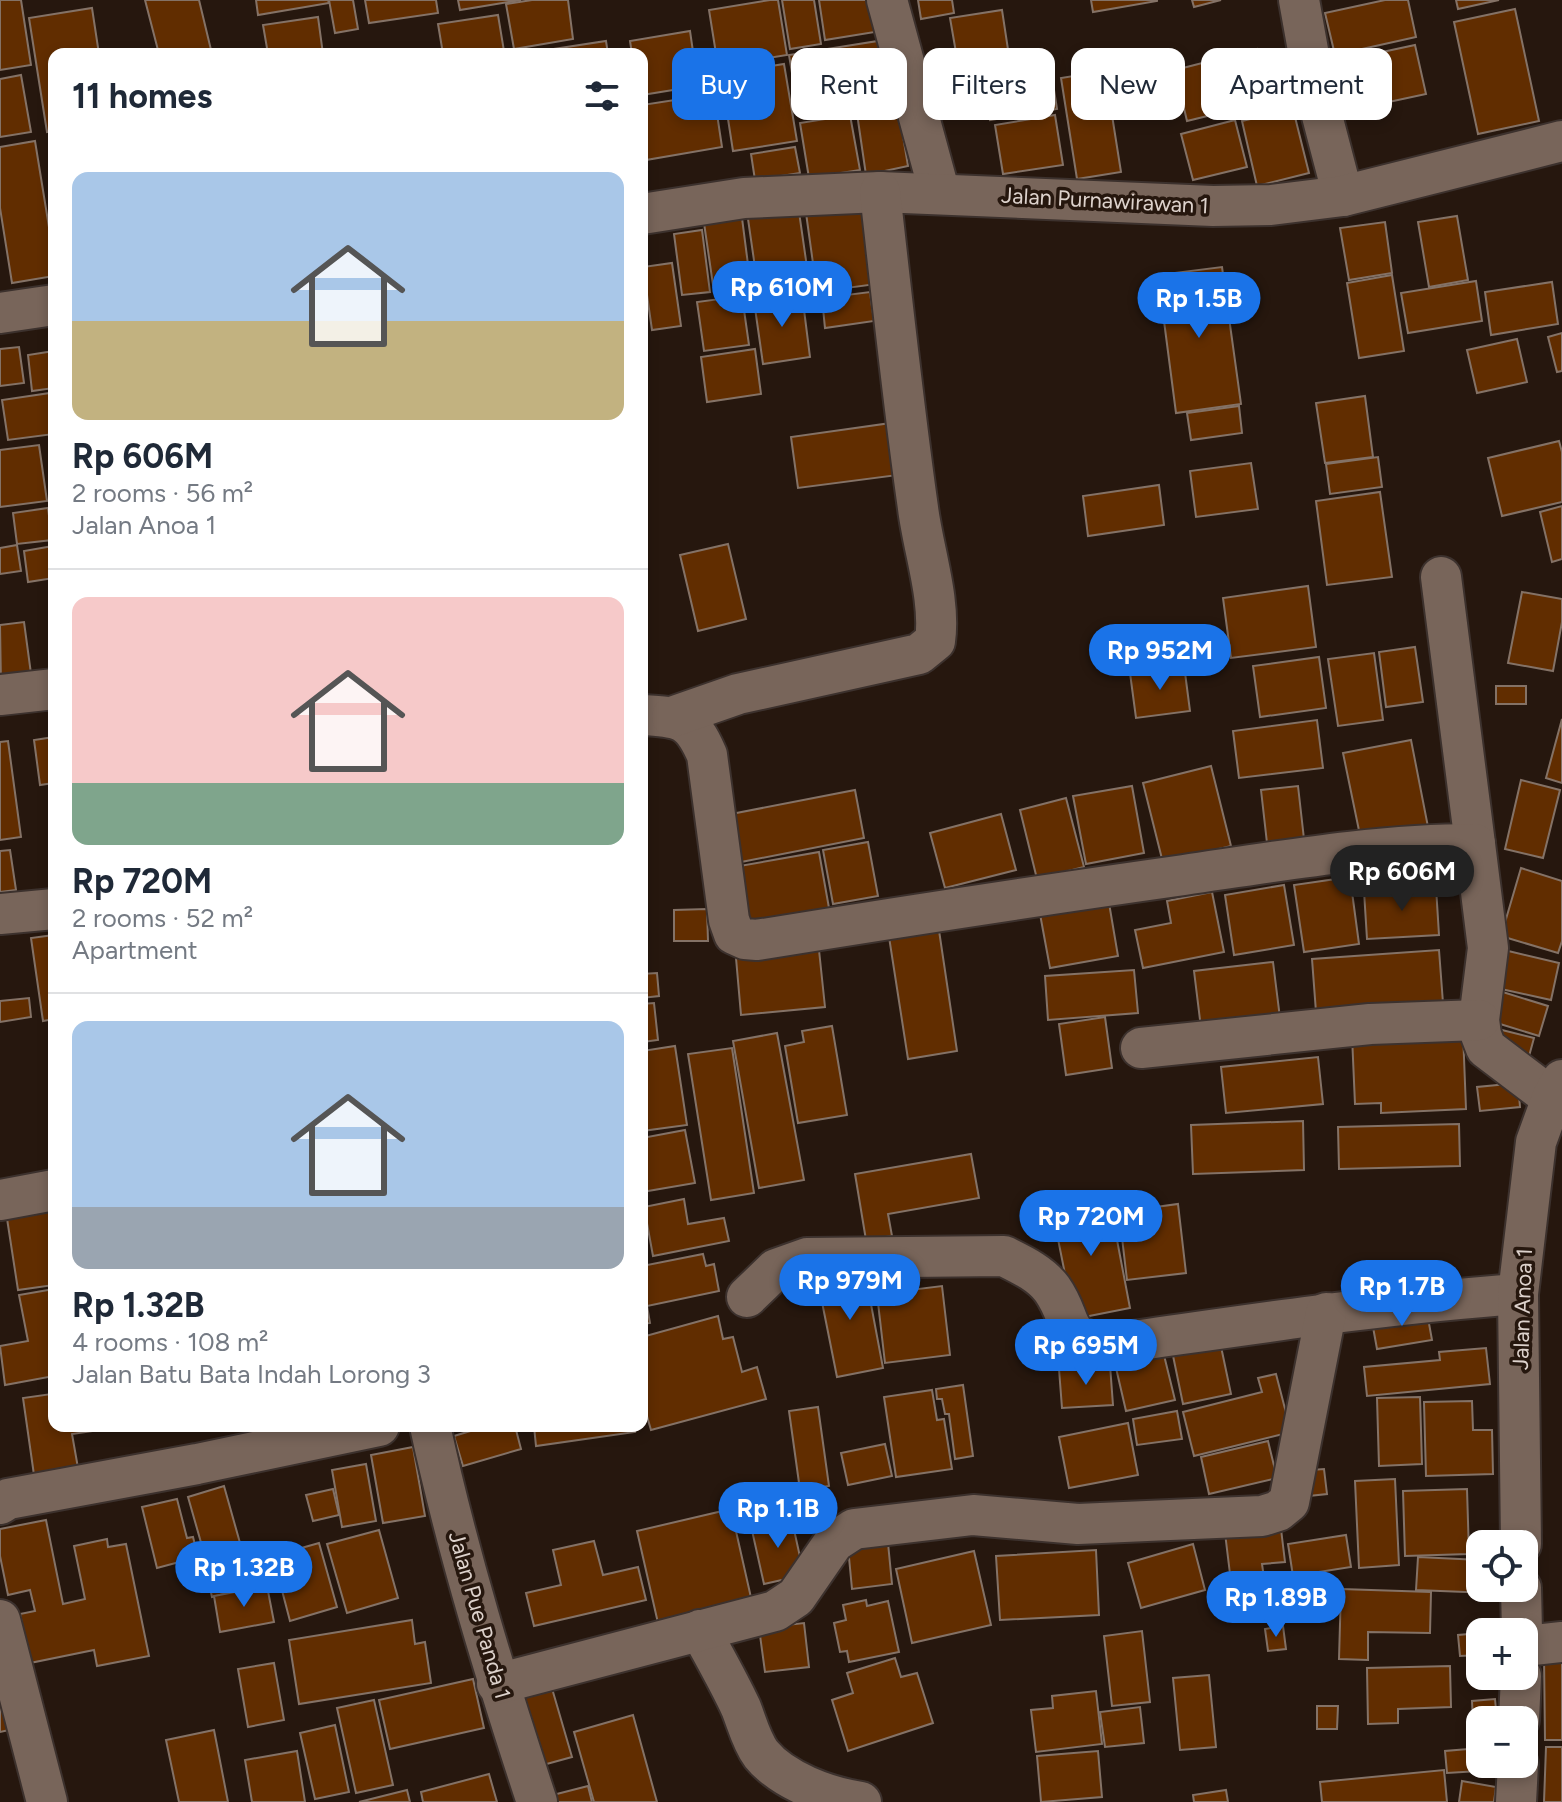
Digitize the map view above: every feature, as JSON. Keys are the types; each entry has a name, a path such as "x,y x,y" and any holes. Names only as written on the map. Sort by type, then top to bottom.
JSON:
{"street":[{"path":"887,0 940,194"},
{"path":"1299,0 1315,89 1343,196"},
{"name":"Jalan Purnawirawan 1","path":"648,213 744,198 880,192 1213,206 1271,205 1343,196 1562,141"},
{"path":"657,716 738,694 919,654 935,641 938,623 921,536 902,396 880,192"},
{"path":"0,313 48,306"},
{"path":"1441,577 1488,948 1479,1020 1486,1048 1557,1089"},
{"path":"0,695 48,690"},
{"path":"657,716 690,724 707,755 729,920 734,934 745,939 757,940 948,908 1269,863 1435,844 1475,844"},
{"path":"0,914 48,910"},
{"path":"1141,1048 1370,1024 1479,1020"},
{"name":"Jalan Anoa 1","path":"1521,1530 1518,1294 1536,1142 1557,1089"},
{"path":"0,1200 48,1191"},
{"path":"747,1297 776,1269 807,1258 1004,1256 1026,1267 1051,1288 1072,1331 1088,1342 1112,1344 1326,1313 1518,1294"},
{"path":"497,1684 775,1611 796,1597 834,1542 854,1529 973,1515 1078,1524 1262,1516 1278,1511 1289,1502 1326,1313"},
{"path":"0,1504 8,1499 350,1432"},
{"name":"Jalan Pue Panda 1","path":"431,1432 497,1684 537,1802"},
{"path":"0,1620 47,1802"},
{"path":"700,1630 763,1756 801,1783 861,1802"},
{"path":"1538,1645 1562,1642"},
{"path":"1516,1802 1517,1778"}],"building":[{"path":"0,0 21,0 31,65 0,70"},
{"path":"145,0 199,0 211,48 157,48"},
{"path":"256,0 328,0 329,3 258,15"},
{"path":"329,0 353,0 358,29 335,33"},
{"path":"365,0 436,0 438,13 369,23"},
{"path":"458,0 521,0 460,10"},
{"path":"568,0 573,39 514,48 506,4"},
{"path":"778,0 787,55 775,57 775,48 715,48 709,10"},
{"path":"782,0 814,0 821,44 790,49"},
{"path":"819,0 876,0 881,31 825,40"},
{"path":"918,0 952,0 954,13 921,19"},
{"path":"1091,0 1157,0 1157,1 1093,12"},
{"path":"1192,0 1221,0 1194,7"},
{"path":"1385,0 1408,0 1416,37 1366,48 1333,48 1325,13"},
{"path":"1456,0 1499,0 1458,9"},
{"path":"92,8 98,48 48,48 48,132 47,132 29,18"},
{"path":"1515,9 1539,121 1478,134 1454,22"},
{"path":"1002,10 1008,48 955,48 950,18"},
{"path":"498,15 504,48 442,48 438,24"},
{"path":"318,17 322,48 267,48 263,25"},
{"path":"690,31 692,48 672,48 672,90 648,94 648,48 631,48 630,41"},
{"path":"606,41 607,48 560,48"},
{"path":"878,41 879,48 834,48"},
{"path":"1415,45 1426,94 1392,101 1392,50"},
{"path":"1201,63 1201,118 1187,121 1185,112 1185,67"},
{"path":"784,64 791,120 797,141 733,151 728,120 775,120 775,65"},
{"path":"21,75 31,132 0,137 0,79"},
{"path":"1071,76 1071,120 1113,120 1121,172 1077,179 1061,78"},
{"path":"672,100 672,120 718,120 722,147 648,160 648,104"},
{"path":"1055,115 1063,165 1003,174 995,125 1025,120 1055,120"},
{"path":"851,120 860,170 809,178 800,123"},
{"path":"858,120 900,120 908,166 866,175"},
{"path":"1235,120 1247,167 1193,180 1181,134"},
{"path":"1296,120 1309,173 1257,186 1242,121"},
{"path":"35,141 48,221 48,277 12,283 0,208 0,147"},
{"path":"795,147 800,173 755,180 751,154"},
{"path":"874,204 884,283 817,292 806,213"},
{"path":"798,205 809,281 758,288 747,212"},
{"path":"1457,216 1468,280 1429,287 1418,222"},
{"path":"742,218 750,280 713,285 704,223"},
{"path":"1385,222 1392,273 1349,280 1340,228"},
{"path":"702,230 710,292 682,295 674,234"},
{"path":"672,263 681,326 652,330 648,266"},
{"path":"1222,267 1241,404 1176,413 1158,275"},
{"path":"1392,275 1404,351 1359,358 1347,283"},
{"path":"1476,281 1482,321 1408,333 1401,293"},
{"path":"1552,282 1558,324 1491,335 1485,292"},
{"path":"870,292 874,321 825,328 822,298"},
{"path":"802,294 810,357 763,364 754,301"},
{"path":"742,296 749,345 704,351 697,302"},
{"path":"1562,333 1562,371 1557,372 1548,337"},
{"path":"1517,339 1527,382 1477,393 1467,350"},
{"path":"19,347 24,383 0,386 0,349"},
{"path":"755,349 761,394 707,402 701,357"},
{"path":"48,352 48,389 32,391 28,355"},
{"path":"48,393 48,435 8,440 2,400"},
{"path":"1365,396 1373,457 1325,463 1316,403"},
{"path":"1239,406 1242,433 1191,440 1187,413"},
{"path":"891,423 898,475 798,488 791,437"},
{"path":"1559,441 1562,452 1562,502 1502,516 1488,458"},
{"path":"39,445 47,501 0,507 0,450"},
{"path":"1378,457 1382,487 1330,494 1326,464"},
{"path":"1251,463 1258,509 1196,517 1190,471"},
{"path":"1159,485 1164,525 1088,536 1083,496"},
{"path":"1380,492 1392,577 1327,585 1316,501"},
{"path":"1562,506 1562,559 1552,562 1540,512"},
{"path":"48,508 48,540 17,544 13,513"},
{"path":"728,544 746,619 698,631 680,555"},
{"path":"17,545 21,571 0,574 0,548"},
{"path":"48,547 48,579 28,582 24,551"},
{"path":"1308,586 1316,647 1231,658 1223,598"},
{"path":"1522,592 1562,599 1562,622 1553,671 1508,663"},
{"path":"24,622 32,681 1,685 0,625"},
{"path":"1415,647 1423,702 1386,707 1379,652"},
{"path":"1374,653 1383,720 1338,726 1328,659"},
{"path":"1319,657 1326,708 1260,717 1253,666"},
{"path":"1184,665 1190,711 1136,718 1130,673"},
{"path":"1496,686 1526,686 1526,704 1496,704"},
{"path":"1562,719 1562,783 1546,778"},
{"path":"1317,720 1323,768 1239,778 1233,731"},
{"path":"48,738 48,784 40,785 34,740"},
{"path":"1411,740 1429,832 1362,845 1343,753"},
{"path":"8,741 21,837 0,840 0,742"},
{"path":"1211,766 1231,846 1163,863 1143,783"},
{"path":"1521,780 1560,790 1543,858 1505,849"},
{"path":"1132,786 1144,853 1086,864 1073,796"},
{"path":"1298,786 1304,839 1267,843 1261,790"},
{"path":"855,790 864,838 736,863 726,815"},
{"path":"1066,798 1084,867 1037,879 1020,810"},
{"path":"1001,814 1016,870 945,888 930,833"},
{"path":"868,842 878,896 833,904 823,850"},
{"path":"10,850 16,890 0,892 0,851"},
{"path":"819,852 829,908 743,923 734,867"},
{"path":"1521,868 1562,881 1562,941 1558,953 1501,936"},
{"path":"1350,877 1359,944 1304,952 1294,885"},
{"path":"1284,885 1294,945 1234,955 1225,895"},
{"path":"1436,887 1439,935 1367,939 1364,891"},
{"path":"1212,892 1224,952 1143,968 1135,930 1171,923 1167,901"},
{"path":"1109,903 1118,956 1050,968 1040,914"},
{"path":"707,909 708,941 674,941 674,910"},
{"path":"937,917 957,1051 908,1059 887,924"},
{"path":"48,936 48,1020 43,1021 31,938"},
{"path":"1500,949 1559,963 1551,1000 1492,987"},
{"path":"819,950 825,1007 741,1015 736,958"},
{"path":"1439,950 1443,1003 1316,1012 1312,959"},
{"path":"1273,962 1281,1026 1202,1036 1194,971"},
{"path":"1134,970 1138,1013 1048,1020 1045,976"},
{"path":"657,973 659,996 648,997 648,974"},
{"path":"1493,989 1548,1006 1539,1036 1484,1019"},
{"path":"29,998 31,1017 0,1022 0,1001"},
{"path":"654,1003 658,1040 648,1041 648,1004"},
{"path":"1105,1017 1112,1068 1066,1075 1059,1024"},
{"path":"832,1026 847,1115 798,1123 785,1046 804,1042 802,1031"},
{"path":"1494,1028 1534,1038 1528,1060"},
{"path":"1463,1032 1466,1109 1381,1113 1381,1103 1355,1104 1352,1036"},
{"path":"777,1033 804,1180 759,1188 733,1041"},
{"path":"675,1046 687,1125 648,1130 648,1050"},
{"path":"732,1048 754,1193 711,1200 688,1054"},
{"path":"1318,1057 1323,1104 1226,1113 1221,1067"},
{"path":"1518,1083 1520,1107 1480,1111 1477,1087"},
{"path":"1303,1121 1304,1170 1193,1174 1191,1125"},
{"path":"1459,1124 1460,1166 1339,1169 1338,1127"},
{"path":"685,1130 695,1183 648,1191 648,1137"},
{"path":"971,1154 979,1198 888,1214 892,1236 866,1240 855,1174"},
{"path":"1109,1198 1130,1308 1074,1319 1052,1209"},
{"path":"684,1199 688,1224 724,1218 729,1241 653,1256 648,1206"},
{"path":"1178,1204 1186,1273 1127,1280 1119,1212"},
{"path":"48,1206 48,1286 18,1290 6,1212"},
{"path":"703,1254 706,1266 714,1264 719,1291 648,1306 648,1265"},
{"path":"864,1267 883,1368 837,1377 817,1277"},
{"path":"942,1286 950,1355 885,1363 877,1294"},
{"path":"48,1290 48,1377 5,1385 0,1346 28,1341 19,1295"},
{"path":"1426,1307 1432,1340 1377,1349 1371,1316"},
{"path":"718,1316 723,1339 733,1337 742,1372 757,1367 766,1399 651,1430 648,1420 648,1335"},
{"path":"1219,1337 1231,1394 1183,1404 1171,1346"},
{"path":"1161,1343 1175,1400 1126,1411 1113,1355"},
{"path":"1486,1348 1490,1384 1367,1396 1364,1367 1440,1360 1439,1352"},
{"path":"1110,1365 1113,1405 1062,1408 1059,1369"},
{"path":"1276,1374 1291,1432 1194,1456 1183,1412 1262,1392 1258,1378"},
{"path":"963,1385 973,1456 955,1459 949,1414 945,1414 942,1399 937,1399 936,1389"},
{"path":"932,1390 937,1420 944,1419 952,1469 896,1477 884,1397"},
{"path":"48,1395 48,1432 86,1432 72,1434 78,1468 34,1475 23,1398"},
{"path":"1420,1397 1422,1464 1379,1466 1377,1398"},
{"path":"1472,1401 1473,1430 1492,1430 1493,1474 1426,1476 1424,1402"},
{"path":"818,1407 829,1486 800,1490 789,1411"},
{"path":"1177,1411 1182,1439 1137,1445 1133,1419"},
{"path":"1128,1423 1138,1475 1069,1488 1059,1437"},
{"path":"467,1432 517,1432 521,1449 463,1466 454,1436"},
{"path":"535,1432 635,1432 536,1446"},
{"path":"1268,1441 1277,1478 1209,1494 1201,1457"},
{"path":"885,1444 892,1476 848,1485 841,1453"},
{"path":"413,1447 425,1516 383,1523 371,1455"},
{"path":"366,1464 376,1521 342,1527 332,1470"},
{"path":"1324,1469 1327,1494 1300,1497 1298,1471"},
{"path":"1395,1479 1399,1565 1359,1568 1355,1481"},
{"path":"224,1486 242,1550 206,1560 188,1497"},
{"path":"333,1489 339,1515 313,1521 306,1495"},
{"path":"1467,1489 1466,1554 1405,1556 1403,1491"},
{"path":"177,1499 187,1538 193,1537 198,1557 157,1568 142,1507"},
{"path":"731,1509 752,1602 658,1623 637,1531"},
{"path":"791,1516 804,1575 764,1584 751,1526"},
{"path":"46,1520 63,1604 85,1599 74,1546 107,1539 108,1547 126,1544 149,1656 97,1666 94,1650 30,1663 20,1614 35,1611 30,1590 8,1595 0,1556 0,1529"},
{"path":"1281,1529 1285,1562 1262,1564 1264,1578 1231,1582 1225,1533"},
{"path":"379,1530 398,1598 347,1613 327,1544"},
{"path":"1346,1535 1351,1567 1293,1576 1288,1544"},
{"path":"594,1541 603,1575 638,1567 646,1600 534,1626 526,1593 561,1585 553,1550"},
{"path":"319,1543 337,1607 290,1621 273,1556"},
{"path":"888,1543 892,1584 852,1589 848,1547"},
{"path":"1193,1544 1205,1590 1141,1608 1128,1563"},
{"path":"1096,1550 1099,1615 1000,1620 996,1556"},
{"path":"974,1551 991,1625 912,1643 896,1569"},
{"path":"263,1552 273,1581 253,1587 244,1558"},
{"path":"243,1556 250,1587 212,1597 205,1566"},
{"path":"1418,1557 1466,1559 1466,1592 1416,1590"},
{"path":"267,1586 274,1622 220,1632 214,1596"},
{"path":"1341,1589 1431,1592 1430,1633 1368,1632 1368,1660 1339,1659"},
{"path":"866,1600 867,1606 888,1601 899,1652 849,1662 847,1651 840,1652 834,1623 846,1620 843,1605"},
{"path":"412,1620 415,1644 425,1642 431,1683 299,1704 289,1640"},
{"path":"804,1623 809,1667 765,1672 759,1628"},
{"path":"1283,1626 1286,1649 1268,1651 1265,1629"},
{"path":"1142,1631 1150,1702 1112,1706 1104,1636"},
{"path":"1466,1634 1466,1656 1460,1656 1458,1635"},
{"path":"1544,1656 1562,1656 1562,1740 1545,1740"},
{"path":"895,1658 901,1677 917,1673 933,1723 848,1751 832,1700 853,1693 847,1673"},
{"path":"274,1663 284,1720 248,1727 238,1669"},
{"path":"1450,1666 1451,1707 1398,1709 1398,1723 1368,1724 1367,1668"},
{"path":"1209,1675 1216,1747 1180,1750 1173,1678"},
{"path":"473,1679 484,1728 390,1749 379,1700"},
{"path":"551,1685 572,1757 543,1765 523,1693"},
{"path":"1096,1691 1102,1744 1036,1752 1031,1710 1053,1708 1052,1696"},
{"path":"1495,1699 1496,1706 1472,1706 1472,1701"},
{"path":"374,1700 393,1785 356,1793 337,1708"},
{"path":"4,1705 9,1730 0,1732 0,1706"},
{"path":"1317,1706 1338,1706 1337,1729 1317,1729"},
{"path":"1140,1707 1144,1743 1105,1747 1100,1712"},
{"path":"633,1715 657,1802 594,1802 574,1732"},
{"path":"335,1725 349,1792 315,1799 300,1733"},
{"path":"214,1730 228,1802 179,1802 166,1740"},
{"path":"1546,1747 1562,1747 1562,1802 1544,1802"},
{"path":"1466,1749 1466,1772 1447,1773 1445,1751"},
{"path":"297,1751 305,1802 252,1802 245,1760"},
{"path":"1098,1751 1102,1797 1041,1802 1037,1756"},
{"path":"1444,1770 1447,1802 1322,1802 1320,1782"},
{"path":"489,1774 497,1802 423,1802 421,1792"},
{"path":"1462,1781 1496,1787 1494,1802 1459,1802"},
{"path":"588,1786 592,1802 546,1802 545,1797"},
{"path":"407,1790 410,1802 359,1802"},
{"path":"1226,1790 1228,1802 1194,1802 1193,1795"}]}
